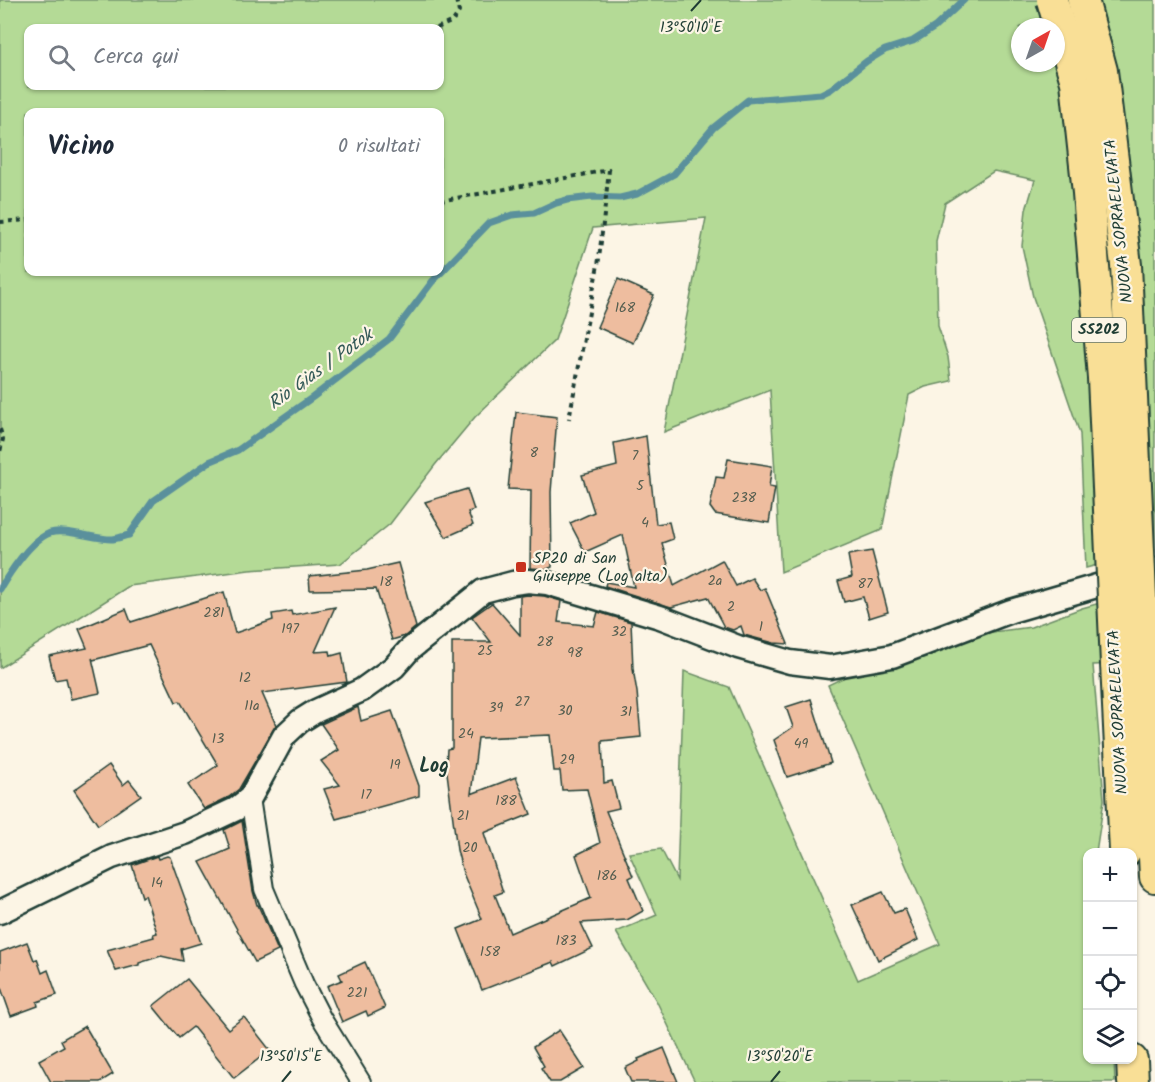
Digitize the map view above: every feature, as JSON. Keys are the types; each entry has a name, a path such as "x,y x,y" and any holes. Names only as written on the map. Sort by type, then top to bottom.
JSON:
{"highway":[{"name":"NUOVA SOPRAELEVATA","path":"1052,0 1076,82 1130,662 1155,877"},
{"name":"NUOVA SOPRAELEVATA","path":"1083,0 1102,71 1126,265 1130,662 1125,848"},
{"path":"1132,1064 1133,1082"}],"street":[{"path":"0,912 112,857 185,833 236,809 250,798 284,736 300,721 362,690 394,667 409,650 483,591 528,581 547,583 660,617 738,647 790,662 830,667 892,656 1011,611 1155,569"},
{"path":"250,798 264,889 304,984 322,1019 361,1082"}],"path":[{"path":"444,25 453,21 459,12 456,0"},
{"path":"444,200 609,170 598,259 568,419"},
{"path":"0,222 24,220"},
{"path":"0,429 3,439 0,452"}],"green space":[{"path":"0,0 1155,0 1155,550 1086,568 1080,434 1033,297 1022,246 1026,210 1035,180 994,171 945,203 936,241 938,326 948,357 951,381 925,387 909,395 882,530 781,572 770,390 664,432 706,218 593,228 555,340 475,417 390,524 340,564 249,570 129,586 0,668"},
{"path":"1155,588 1116,664 1093,665 1104,800 1097,848 1083,848 1083,1064 1114,1064 1115,1082 695,1082 657,1002 616,932 657,915 629,853 661,849 677,880 684,671 729,687 858,980 940,944 828,685 917,642 1031,627 1082,608"}],"building":[{"path":"618,279 654,295 633,343 597,327"},
{"path":"516,412 557,417 551,492 552,567 547,569 530,568 531,490 508,489"},
{"path":"646,436 656,524 669,522 673,539 662,543 674,586 722,560 736,586 752,578 760,590 765,588 788,644 774,643 744,635 741,626 733,630 724,627 708,597 671,607 605,586 606,582 634,587 623,535 585,552 570,523 594,512 582,475 617,466 614,443"},
{"path":"728,459 772,466 769,487 775,488 769,523 715,514 710,507 716,477 724,478"},
{"path":"467,489 474,510 468,512 473,525 446,537 425,502"},
{"path":"872,551 888,612 869,618 863,597 844,602 838,581 852,577 848,555"},
{"path":"398,563 416,627 405,636 392,640 376,589 310,590 309,576 367,570"},
{"path":"224,592 235,633 273,620 272,614 291,611 292,615 335,607 315,652 330,651 331,656 342,653 347,682 262,693 276,725 239,789 229,797 204,809 188,785 218,765 180,701 176,702 149,645 93,660 92,658 100,693 71,699 66,678 55,680 49,656 87,648 79,629 126,609 131,622"},
{"path":"520,596 544,596 561,601 558,622 594,626 598,612 631,622 633,669 641,737 602,741 604,783 612,781 619,808 606,811 633,876 629,878 643,911 627,920 581,923 593,948 555,966 553,962 482,990 458,929 482,919 463,873 457,850 446,765 447,749 452,748 452,642 491,642 472,617 492,603 520,635","holes":["550,735 554,771 560,771 562,790 587,789 600,843 576,855 591,898 510,933 495,895 503,892 484,833 531,814 516,777 471,794 478,738"]},
{"path":"811,699 831,763 787,777 774,740 793,727 786,707"},
{"path":"358,707 361,721 392,711 419,786 419,796 336,819 324,789 340,785 321,761 339,750 321,724"},
{"path":"109,765 123,785 129,780 141,795 98,825 74,790"},
{"path":"242,821 253,891 278,951 255,962 200,862 230,849 224,830"},
{"path":"157,856 158,859 170,857 201,943 181,949 183,961 161,956 116,971 107,950 154,937 153,934 157,933 145,895 142,897 132,865"},
{"path":"883,892 894,913 905,909 918,940 878,960 852,905"},
{"path":"27,942 42,973 48,970 57,995 37,1002 38,1006 11,1016 0,985 0,952"},
{"path":"365,962 385,1008 368,1016 366,1011 342,1022 327,986 342,980 339,974"},
{"path":"187,979 228,1029 244,1017 270,1050 234,1078 193,1027 179,1038 153,1006"},
{"path":"85,1026 113,1074 100,1082 51,1082 39,1060 64,1046 61,1040"},
{"path":"559,1030 584,1068 560,1082 550,1082 541,1068 544,1066 533,1047"},
{"path":"664,1048 678,1082 631,1082 625,1068 639,1061 638,1059"}],"waterway":[{"name":"Rio Gias / Potok","path":"444,270 489,223 512,215 534,213 567,200 592,197 620,198 637,194 674,174 713,128 748,100 821,94 885,50 913,41 935,27 964,0"},
{"name":"Rio Gias / Potok","path":"0,589 28,549 50,533 63,532 104,539 116,539 129,535 153,501 209,462 238,450 389,339 438,276"}],"place":[{"name":"SP20 di San Giuseppe (Log alta)","path":"521,567"}],"district":[{"name":"Log","path":"434,767"}]}
